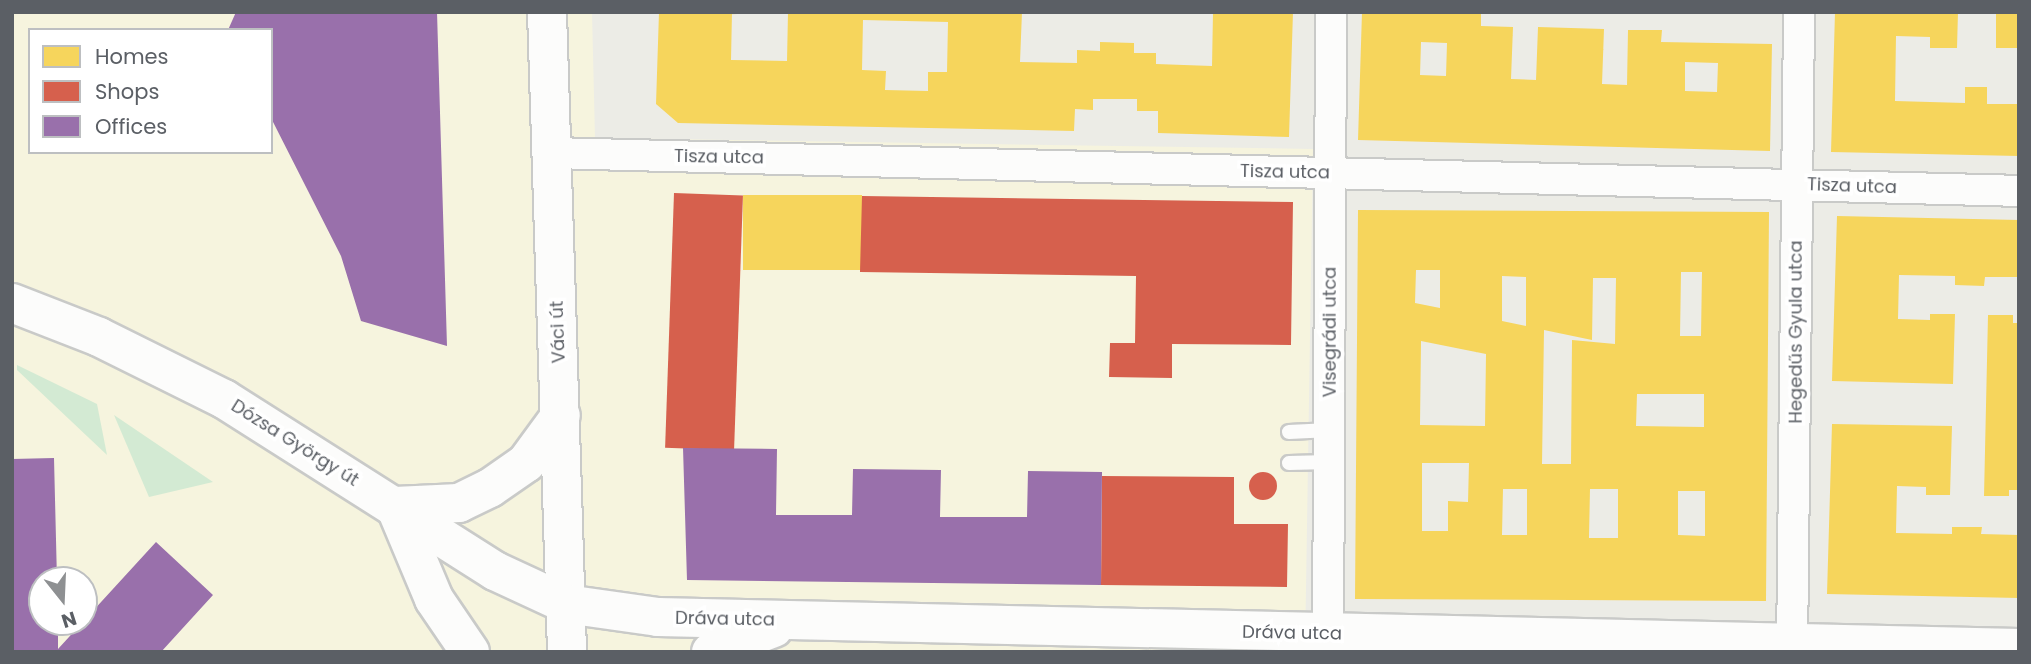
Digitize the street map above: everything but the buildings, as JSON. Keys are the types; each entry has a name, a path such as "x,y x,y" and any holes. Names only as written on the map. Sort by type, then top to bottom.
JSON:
{"main road":[{"name":"Váci út","path":"547,12 567,652"},
{"name":"Dózsa György út","path":"12,303 99,337 224,399 495,571 566,604"},
{"path":"470,652 435,599 395,506 459,503 490,488 526,463 561,415"},
{"name":"Dráva utca","path":"566,604 657,617 796,620 1329,643 2019,648"},
{"path":"711,652 796,620"}],"street":[{"name":"Visegrádi utca","path":"1329,643 1331,12"},
{"name":"Hegedűs Gyula utca","path":"1793,648 1799,12"},
{"name":"Tisza utca","path":"552,153 2019,191"}],"lane":[{"path":"1289,432 1330,430"},
{"path":"1289,463 1329,462"}],"shaded area":[{"path":"12,12 592,12 595,138 1313,149 1305,652 12,652"}],"green space":[{"path":"17,365 97,404 107,455 17,370"},
{"path":"114,415 213,482 149,497"}]}
